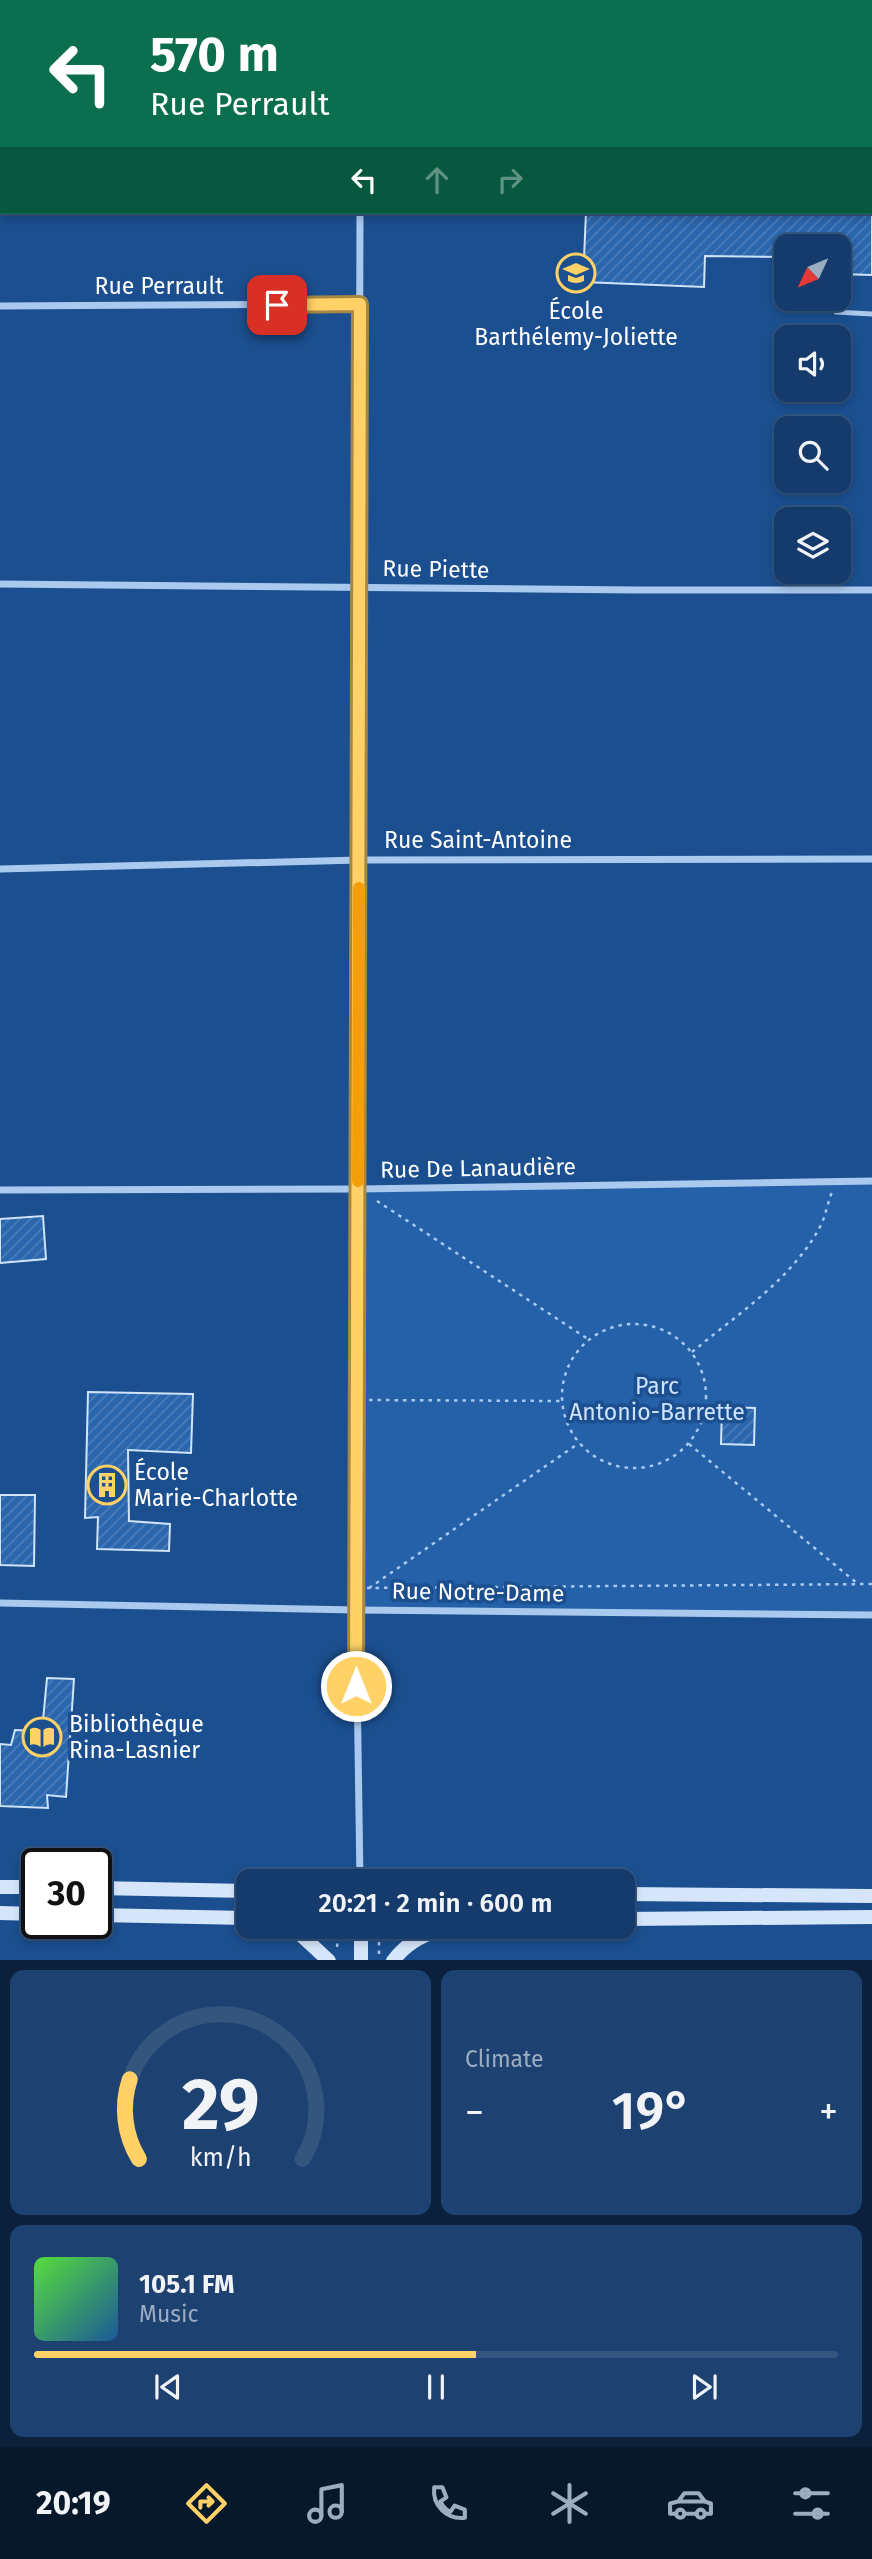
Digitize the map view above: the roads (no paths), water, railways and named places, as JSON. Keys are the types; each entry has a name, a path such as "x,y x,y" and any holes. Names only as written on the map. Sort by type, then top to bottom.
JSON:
{"main road":[{"path":"0,1887 21,1887"},
{"path":"112,1888 236,1891"},
{"path":"635,1894 872,1896"},
{"path":"0,1913 21,1914"},
{"path":"112,1915 236,1918"},
{"path":"635,1919 872,1917"},
{"path":"305,1939 328,1960"},
{"path":"361,1939 361,1960"},
{"path":"394,1960 402,1948 416,1939"}],"street":[{"path":"360,214 356,1588 360,1869"},
{"name":"Rue Perrault","path":"0,306 360,304"},
{"name":"Rue Piette","path":"0,584 872,590"},
{"name":"Rue Saint-Antoine","path":"0,869 359,860 872,859"},
{"name":"Rue De Lanaudière","path":"0,1190 358,1189 872,1181"},
{"name":"Rue Notre-Dame","path":"0,1603 356,1610 872,1615"}],"lane":[{"path":"836,312 872,314"}],"place":[{"name":"École Barthélemy-Joliette","path":"576,273"},
{"name":"École Marie-Charlotte","path":"107,1485"},
{"name":"Bibliothèque Rina-Lasnier","path":"42,1737"}],"park label":[{"name":"Parc Antonio-Barrette","path":"657,1399"}]}
